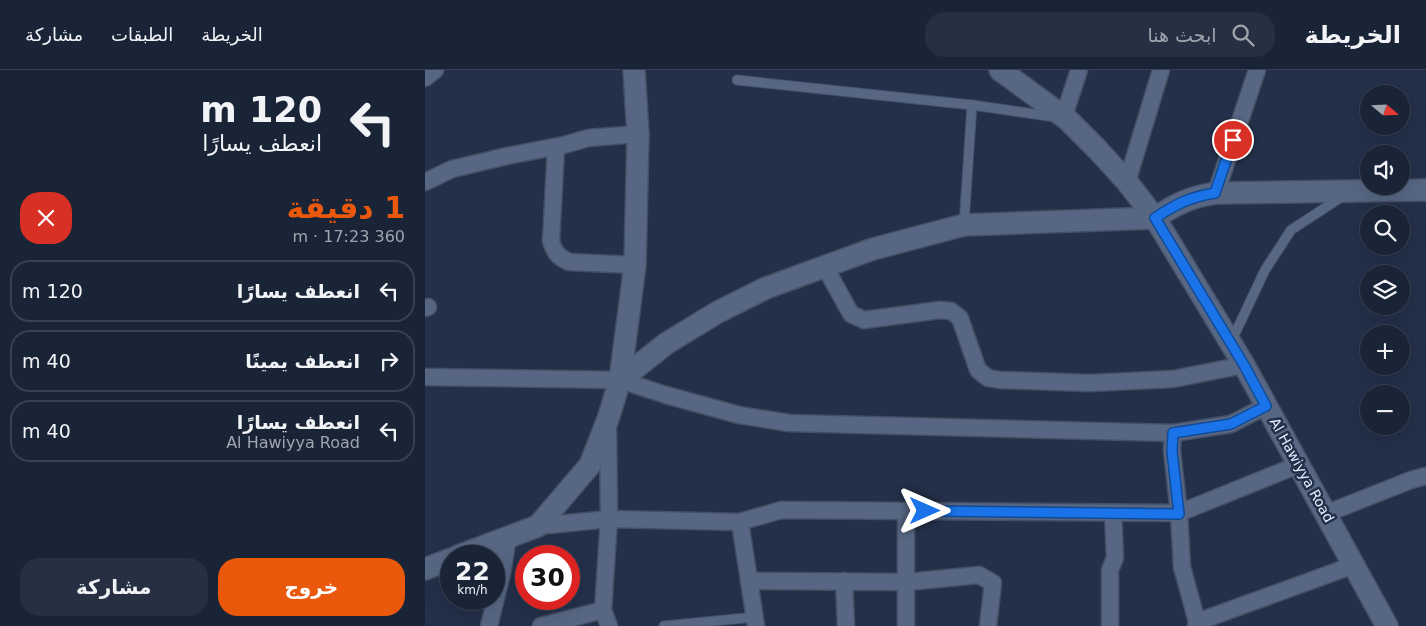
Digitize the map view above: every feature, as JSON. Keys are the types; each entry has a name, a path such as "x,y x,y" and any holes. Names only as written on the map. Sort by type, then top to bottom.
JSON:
{"street":[{"path":"425,78 435,70"},
{"path":"538,526 589,465 608,419 620,380 635,265 638,134 634,70"},
{"name":"Al Hawiyya Road","path":"1000,70 1020,76 1066,118 1127,182 1155,218 1244,365 1387,626"},
{"path":"1066,118 1079,70"},
{"path":"1127,182 1161,70"},
{"path":"1215,193 1257,70"},
{"path":"425,182 452,169 507,156 555,147 588,138 638,134"},
{"path":"555,147 551,241 554,251 561,259 569,262 635,265"},
{"path":"620,380 667,343 718,312 766,288 873,249 964,224 1155,218 1174,205 1194,196 1215,193 1426,190"},
{"path":"825,267 851,314 864,320 941,310 951,311 960,318 978,370 988,378 1090,383 1173,379 1244,365"},
{"path":"425,376 620,380 739,415 789,423 1173,433 1231,424 1266,406"},
{"path":"608,419 609,519 603,610 609,626"},
{"path":"1173,433 1172,451 1179,514 1182,567 1197,624 1354,565"},
{"path":"487,545 538,526 609,519 740,522 781,510 1179,514 1298,465"},
{"path":"1325,514 1411,480 1426,476"},
{"path":"905,626 907,582 906,511"},
{"path":"1110,626 1110,570 1115,558 1113,513"},
{"path":"740,522 756,621"},
{"path":"489,626 502,574 508,537"},
{"path":"425,569 440,563"},
{"path":"749,581 907,582 979,575 993,583 988,626"},
{"path":"844,582 846,626"},
{"path":"541,626 603,610"}],"lane":[{"path":"737,80 972,105 1066,118"},
{"path":"964,224 972,105"},
{"path":"1231,343 1265,270 1291,230 1351,190"},
{"path":"664,626 756,621"}],"route":[{"path":"925,511 1179,514 1172,451 1173,433 1231,424 1266,406 1244,365 1155,218 1174,205 1194,196 1215,193 1233,140"}]}
